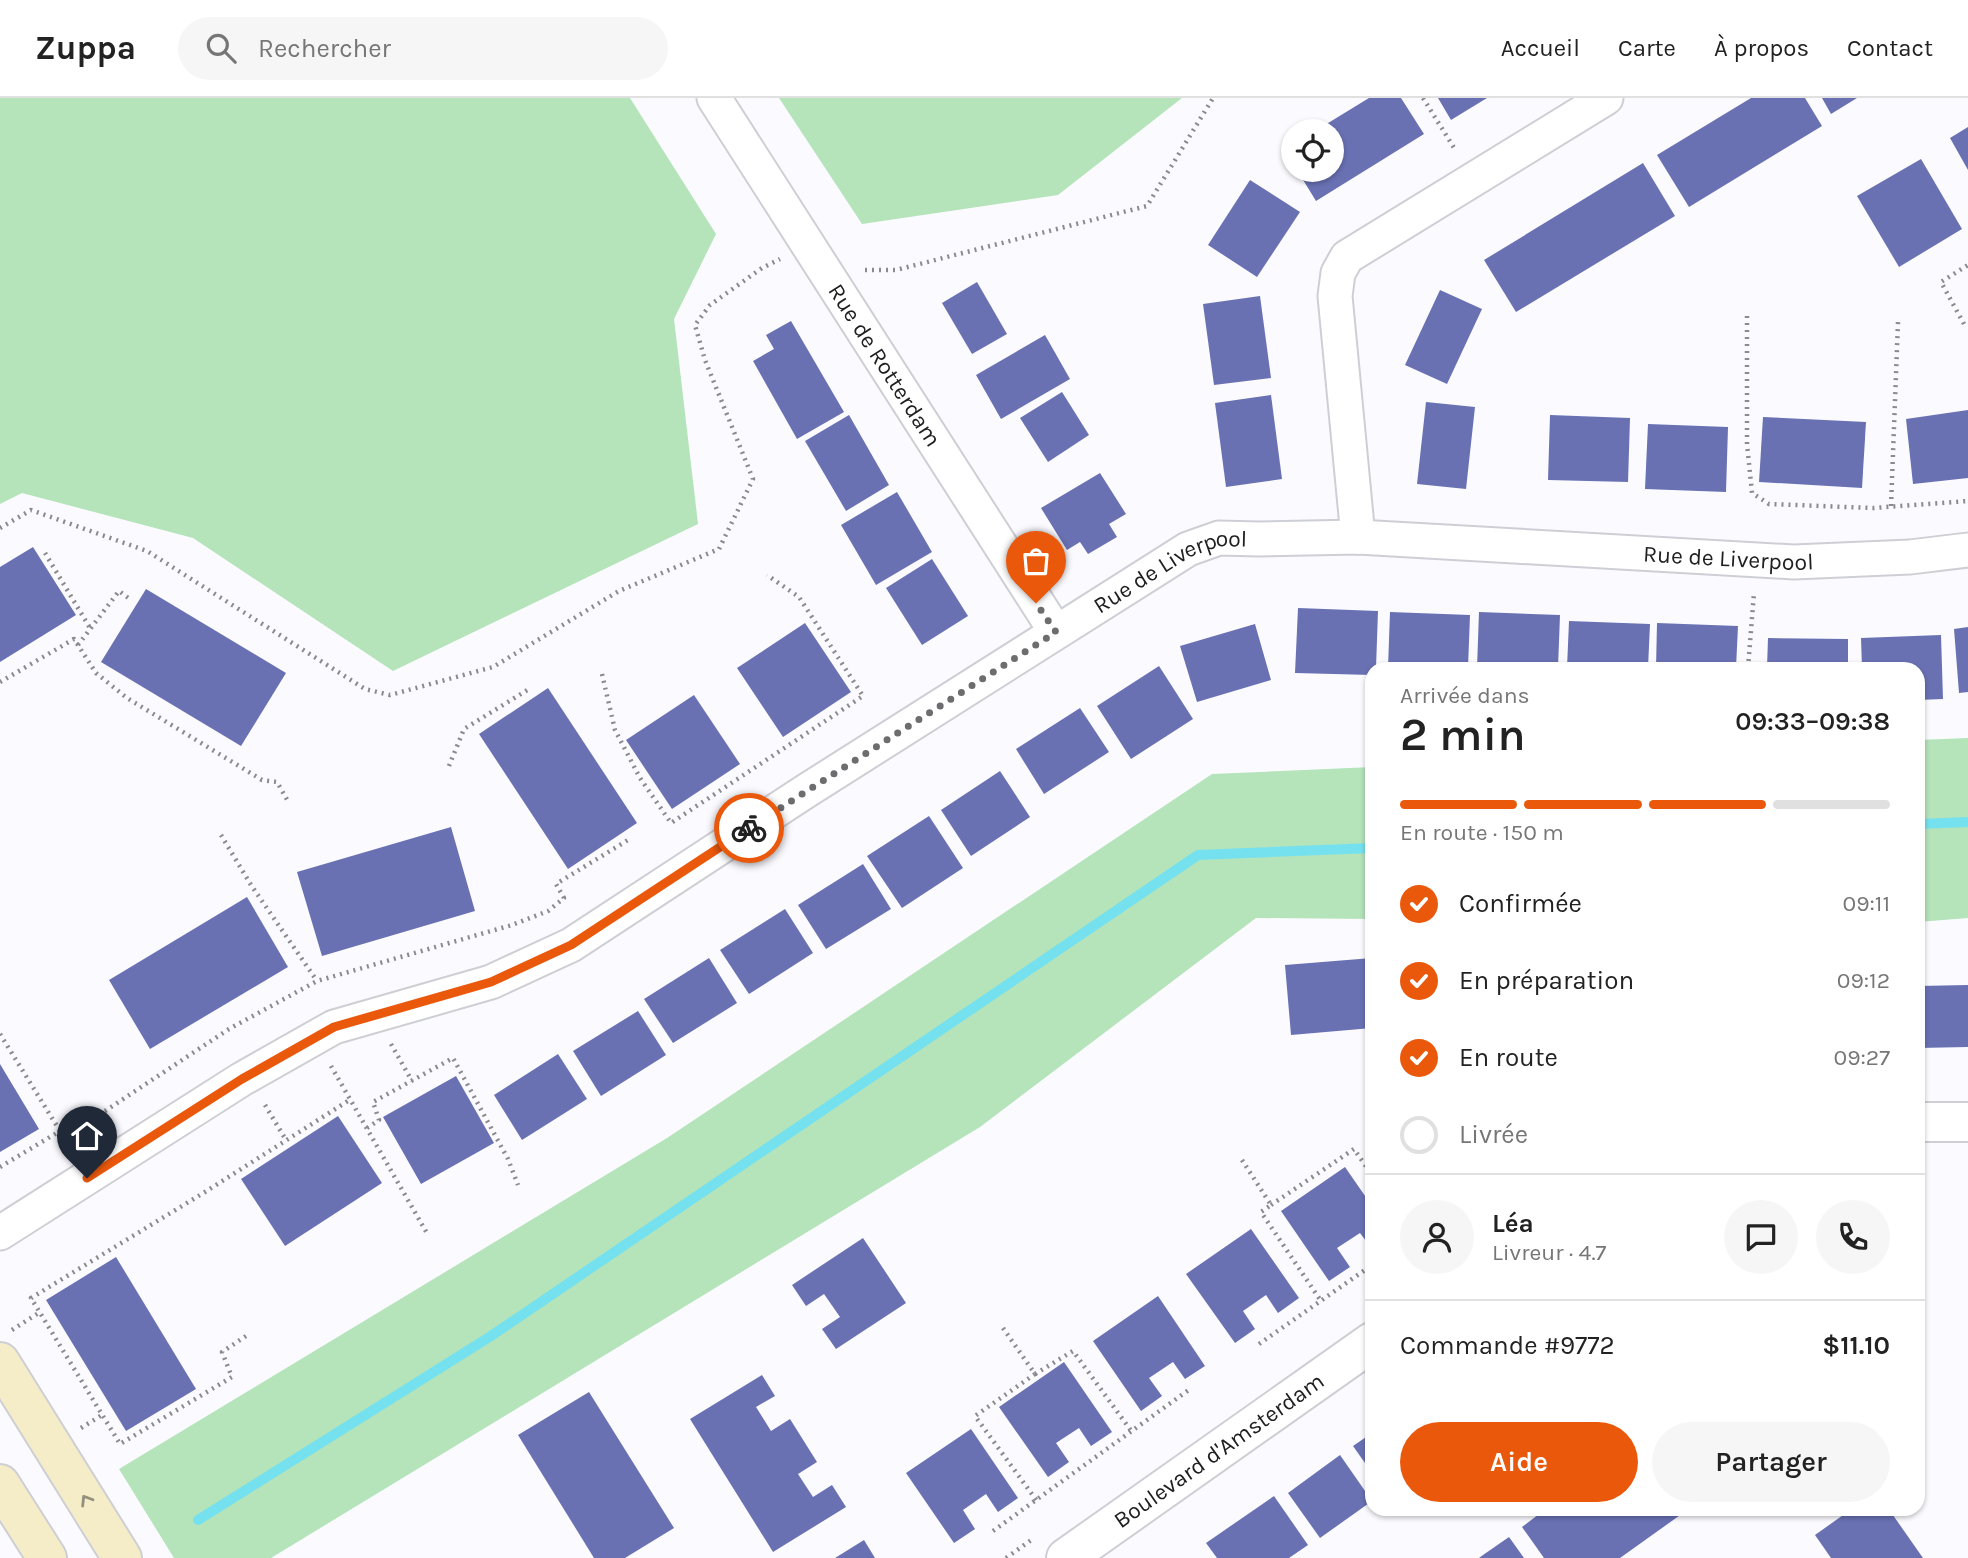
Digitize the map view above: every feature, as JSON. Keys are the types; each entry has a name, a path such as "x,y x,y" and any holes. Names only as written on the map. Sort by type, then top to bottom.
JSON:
{"main road":[{"path":"4,1347 122,1558"},
{"path":"0,1484 47,1558"}],"street":[{"name":"Rue de Rotterdam","path":"714,98 1056,632"},
{"path":"1358,537 1335,296 1338,273 1347,257 1606,98"},
{"name":"Rue de Liverpool","path":"0,1233 242,1079 334,1027 491,982 571,945 1188,548 1219,538 1259,540 1358,537 1794,562 1910,557 1968,550"},
{"path":"1925,1122 1968,1122"},
{"name":"Boulevard d'Amsterdam","path":"1066,1558 1365,1347"}],"path":[{"path":"826,273 896,270 1146,206 1213,98"},
{"path":"1423,98 1472,179"},
{"path":"0,528 31,510 147,551 365,689 390,695 493,667 619,591 719,549 753,479 705,360 695,325 710,304 762,268 808,245"},
{"path":"1964,324 1941,282 1968,265"},
{"path":"1748,316 1746,444 1752,493 1769,504 1891,506 1968,501"},
{"path":"1891,506 1898,322"},
{"path":"45,553 90,628"},
{"path":"1749,662 1758,559"},
{"path":"602,674 615,730 640,778 671,823 863,696 799,597 767,575"},
{"path":"78,645 119,591 131,600"},
{"path":"0,682 74,639 96,673 127,698 262,780 278,782 289,803"},
{"path":"449,766 464,729 529,690"},
{"path":"221,835 251,885 317,981"},
{"path":"0,1034 60,1131"},
{"path":"389,1040 412,1081"},
{"path":"367,1128 379,1120 373,1102 453,1058 508,1159 518,1185"},
{"path":"328,1063 428,1235"},
{"path":"246,1336 222,1352 232,1377 120,1444 31,1298 351,1099"},
{"path":"264,1102 286,1140"},
{"path":"1321,1301 1261,1212 1354,1149 1365,1165"},
{"path":"1242,1160 1271,1205"},
{"path":"1259,1344 1365,1270"},
{"path":"4,1347 40,1312"},
{"path":"1003,1328 1035,1374"},
{"path":"1037,1501 975,1416 1073,1351 1132,1432"},
{"path":"993,1531 1190,1389"},
{"path":"71,1434 102,1415"}],"green space":[{"path":"0,98 630,98 716,234 674,319 698,524 393,671 193,538 22,493 0,504"},
{"path":"779,98 1182,98 1058,195 862,224"},
{"path":"1968,738 1968,918 1925,921 1925,740"},
{"path":"1365,767 1365,919 1256,918 980,1127 271,1558 174,1558 119,1469 667,1138 1212,774"}],"building":[{"path":"1369,98 1401,98 1424,134 1316,201 1304,182 1344,182 1344,119 1335,119"},
{"path":"1438,98 1487,98 1451,120"},
{"path":"1751,98 1805,98 1822,126 1689,207 1657,155"},
{"path":"1822,98 1857,98 1831,114"},
{"path":"1968,127 1968,170 1950,138"},
{"path":"1921,159 1962,229 1899,267 1857,196"},
{"path":"1643,163 1675,216 1516,312 1484,260"},
{"path":"1250,180 1300,212 1257,277 1208,245"},
{"path":"977,282 1007,334 972,354 942,303"},
{"path":"1440,290 1482,309 1447,384 1405,365"},
{"path":"1260,296 1271,378 1214,385 1203,304"},
{"path":"791,321 844,412 797,439 753,361 774,349 766,335"},
{"path":"1045,335 1070,379 1001,419 976,375"},
{"path":"1062,392 1089,435 1048,462 1020,418"},
{"path":"1271,395 1282,479 1226,487 1215,403"},
{"path":"1426,402 1475,407 1466,489 1417,484"},
{"path":"1968,410 1968,478 1913,484 1906,419"},
{"path":"849,415 889,485 846,511 805,441"},
{"path":"1550,415 1630,418 1628,482 1548,480"},
{"path":"1763,417 1866,422 1862,488 1759,482"},
{"path":"1648,424 1728,427 1726,492 1645,489"},
{"path":"1100,473 1126,514 1109,524 1117,537 1088,554 1080,542 1067,550 1041,508"},
{"path":"897,492 932,552 876,585 841,525"},
{"path":"33,547 76,615 0,662 0,567"},
{"path":"932,559 968,616 922,645 886,588"},
{"path":"146,589 286,673 241,746 101,662"},
{"path":"1298,608 1378,611 1376,662 1365,662 1365,675 1295,673"},
{"path":"1390,612 1470,615 1468,662 1388,662"},
{"path":"1479,612 1560,615 1558,662 1477,662"},
{"path":"1569,621 1650,624 1648,662 1567,662"},
{"path":"805,623 851,692 783,737 737,668"},
{"path":"1657,623 1738,626 1736,662 1656,662"},
{"path":"1255,624 1271,680 1197,702 1180,646"},
{"path":"1968,627 1968,692 1959,693 1954,629"},
{"path":"1941,635 1943,699 1925,700 1925,662 1862,662 1861,638"},
{"path":"1768,638 1848,639 1848,662 1767,662"},
{"path":"1159,666 1193,719 1131,759 1097,706"},
{"path":"548,688 637,823 568,869 479,734"},
{"path":"694,695 740,764 672,809 626,740"},
{"path":"1080,708 1109,752 1044,794 1016,749"},
{"path":"1000,771 1030,817 971,856 941,810"},
{"path":"929,816 963,868 902,908 867,856"},
{"path":"451,827 475,911 322,956 297,872"},
{"path":"863,864 891,909 826,949 798,905"},
{"path":"247,897 288,967 150,1049 109,980"},
{"path":"785,909 813,953 749,994 720,950"},
{"path":"709,958 737,1003 673,1043 644,999"},
{"path":"1365,959 1365,1029 1291,1035 1285,965"},
{"path":"1968,985 1968,1047 1925,1048 1925,986"},
{"path":"638,1011 666,1055 601,1096 573,1051"},
{"path":"558,1054 587,1099 522,1140 494,1095"},
{"path":"0,1064 39,1129 0,1152"},
{"path":"456,1076 494,1143 421,1184 383,1117"},
{"path":"338,1116 382,1183 285,1246 241,1179"},
{"path":"1345,1167 1365,1196 1365,1240 1360,1233 1337,1248 1350,1267 1329,1281 1281,1211"},
{"path":"1251,1229 1299,1298 1278,1313 1266,1295 1243,1311 1255,1329 1235,1343 1186,1274"},
{"path":"863,1238 906,1303 836,1349 822,1329 840,1317 824,1294 806,1306 792,1285"},
{"path":"116,1257 196,1389 126,1431 46,1300"},
{"path":"1158,1296 1205,1366 1185,1379 1173,1362 1149,1378 1162,1396 1141,1411 1093,1341"},
{"path":"1064,1362 1112,1432 1091,1446 1079,1428 1056,1443 1069,1462 1048,1477 999,1407"},
{"path":"762,1375 775,1396 756,1407 771,1431 790,1419 817,1462 798,1474 813,1497 832,1485 846,1507 773,1552 690,1419"},
{"path":"589,1392 674,1528 625,1558 594,1558 518,1435"},
{"path":"971,1429 1018,1498 998,1512 986,1494 963,1510 975,1529 954,1543 906,1473"},
{"path":"1365,1438 1365,1463 1353,1446"},
{"path":"1340,1455 1365,1491 1365,1506 1320,1538 1288,1493"},
{"path":"1274,1496 1308,1545 1289,1558 1217,1558 1206,1543"},
{"path":"1536,1516 1679,1516 1620,1558 1544,1558 1522,1527"},
{"path":"1842,1516 1894,1516 1923,1558 1831,1558 1815,1535"},
{"path":"1509,1537 1524,1558 1479,1558 1483,1555"},
{"path":"864,1540 875,1558 835,1558"}],"waterway":[{"path":"1925,824 1968,822"},
{"path":"198,1520 491,1336 1198,855 1365,848"}],"way so far":[{"path":"749,828 1056,632 1036,603"}],"route":[{"path":"87,1178 242,1079 334,1027 491,982 571,945 749,828"}]}
